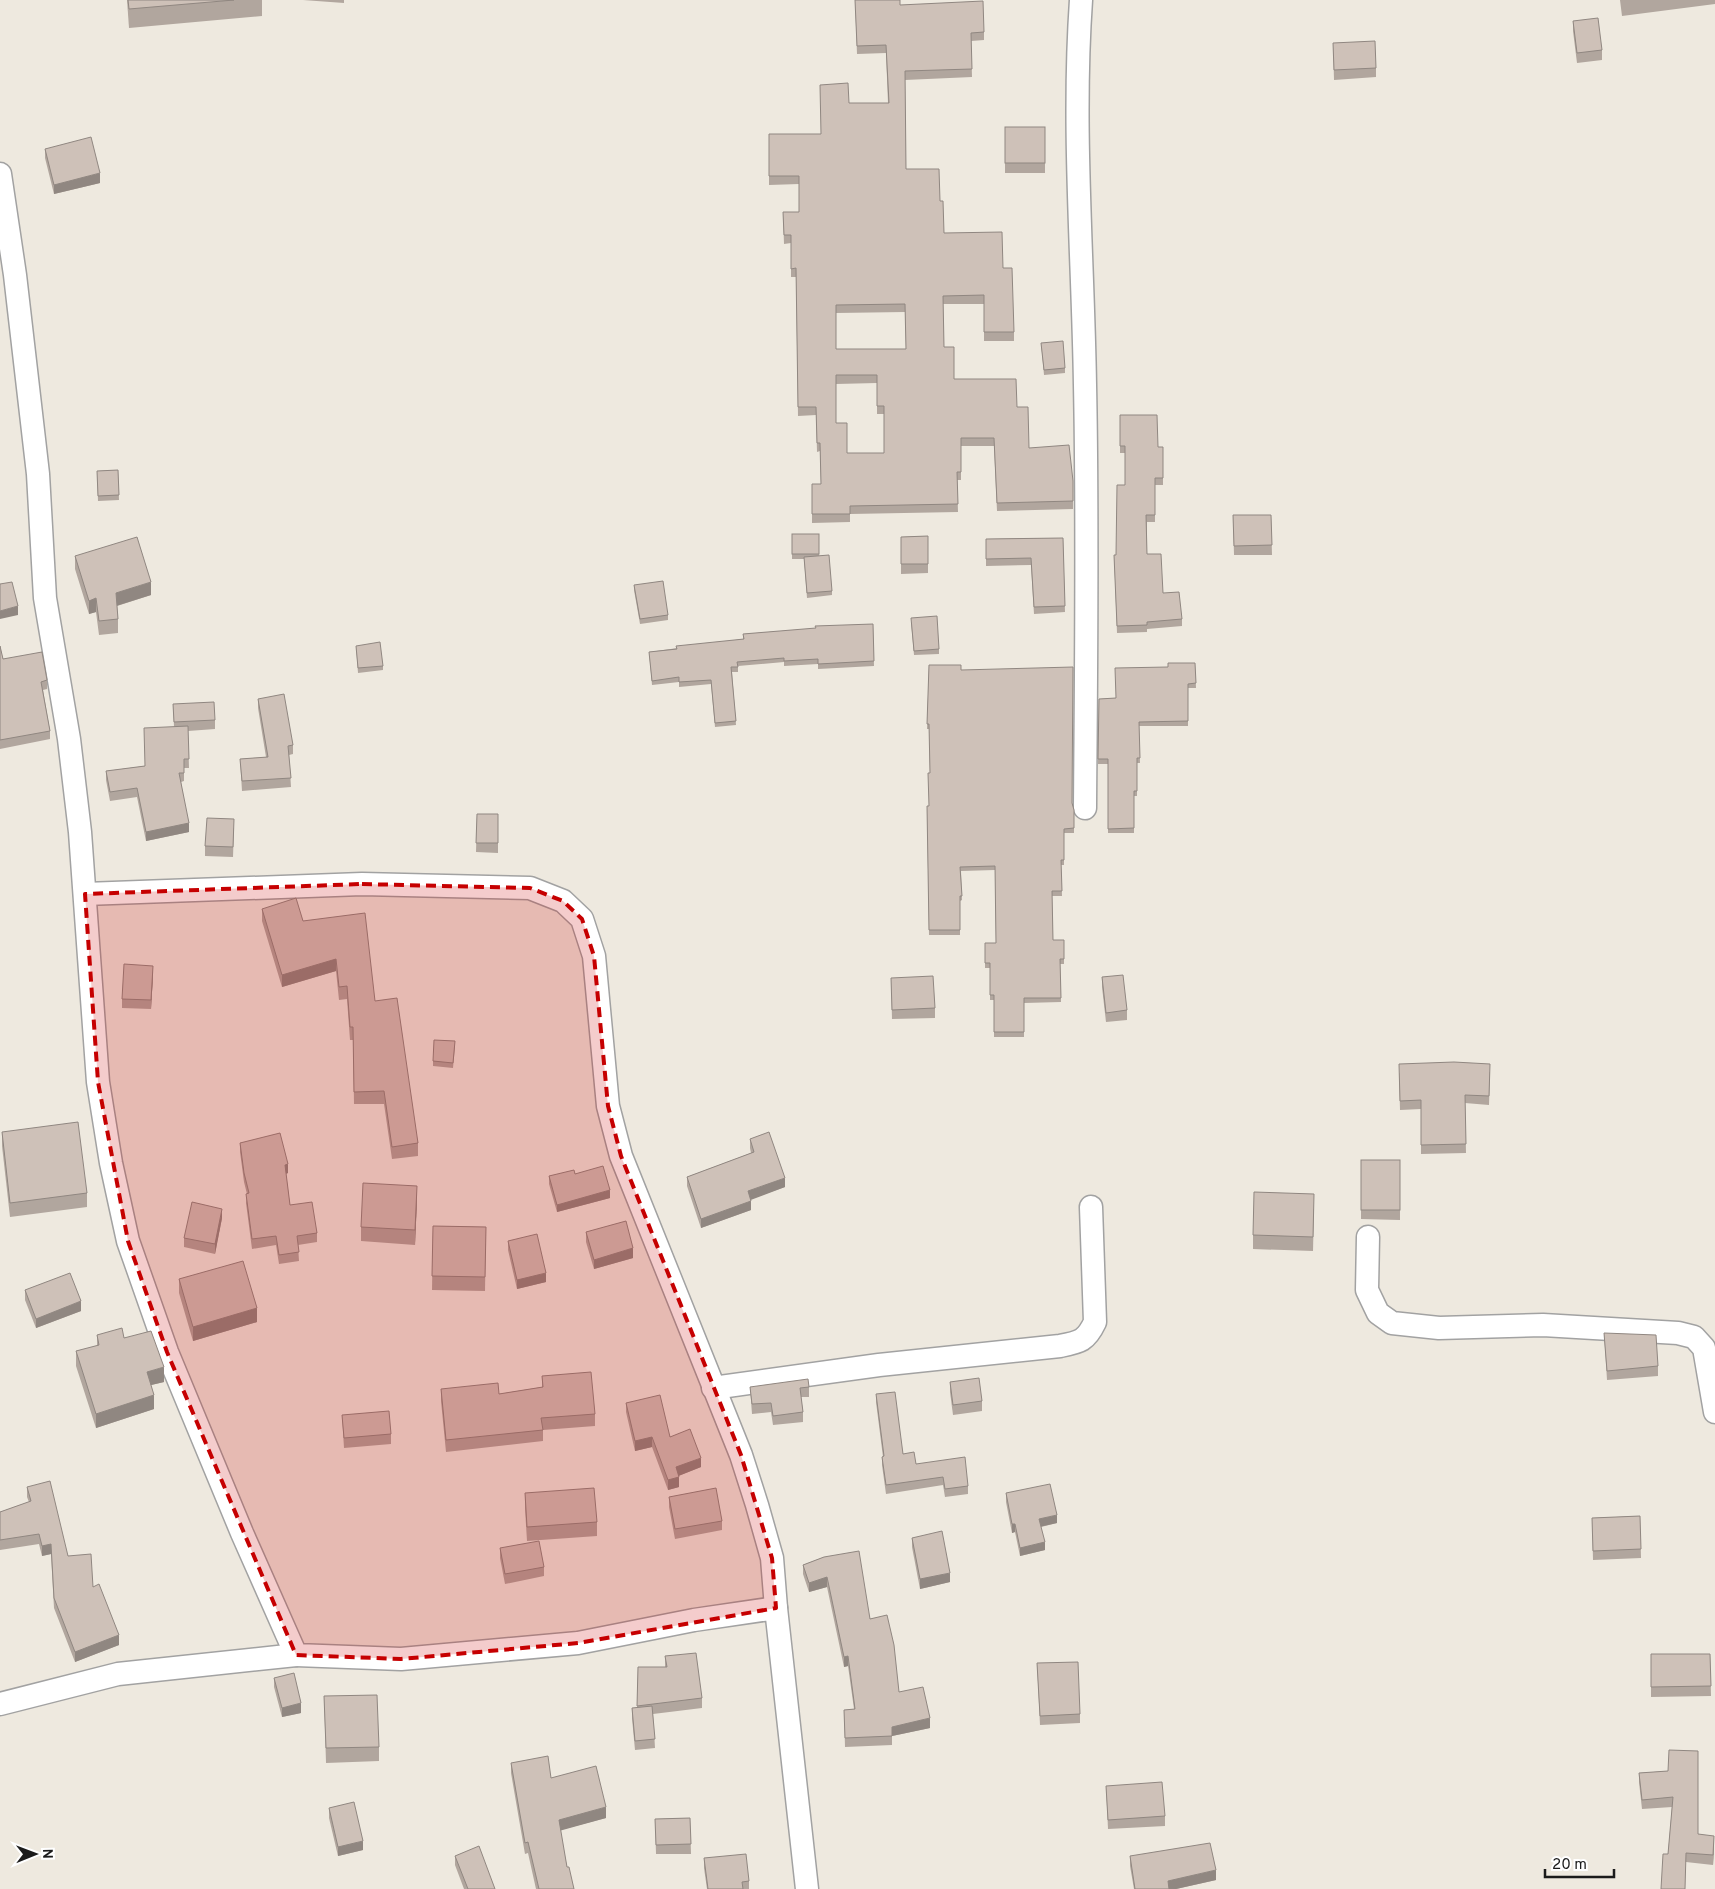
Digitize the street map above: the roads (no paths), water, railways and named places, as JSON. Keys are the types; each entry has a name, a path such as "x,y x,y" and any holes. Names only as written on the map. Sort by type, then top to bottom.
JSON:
{"street":[{"path":"1081,0 1077,80 1086,415 1085,808"},
{"path":"0,174 15,275 38,474 45,598 69,739 80,832 98,1082 110,1164 128,1241 167,1352 242,1534 296,1655"},
{"path":"85,894 362,884 530,888 563,901 582,919 594,956 608,1106 621,1156 741,1455 772,1558 807,1889"},
{"path":"713,1388 860,1368 1060,1346 1079,1342 1089,1335 1095,1322 1091,1207"},
{"path":"1368,1237 1367,1290 1378,1313 1392,1323 1438,1328 1543,1325 1678,1333 1694,1337 1704,1348 1715,1412"},
{"path":"0,1704 118,1674 296,1655 401,1659 578,1644 694,1620 776,1608"}]}
